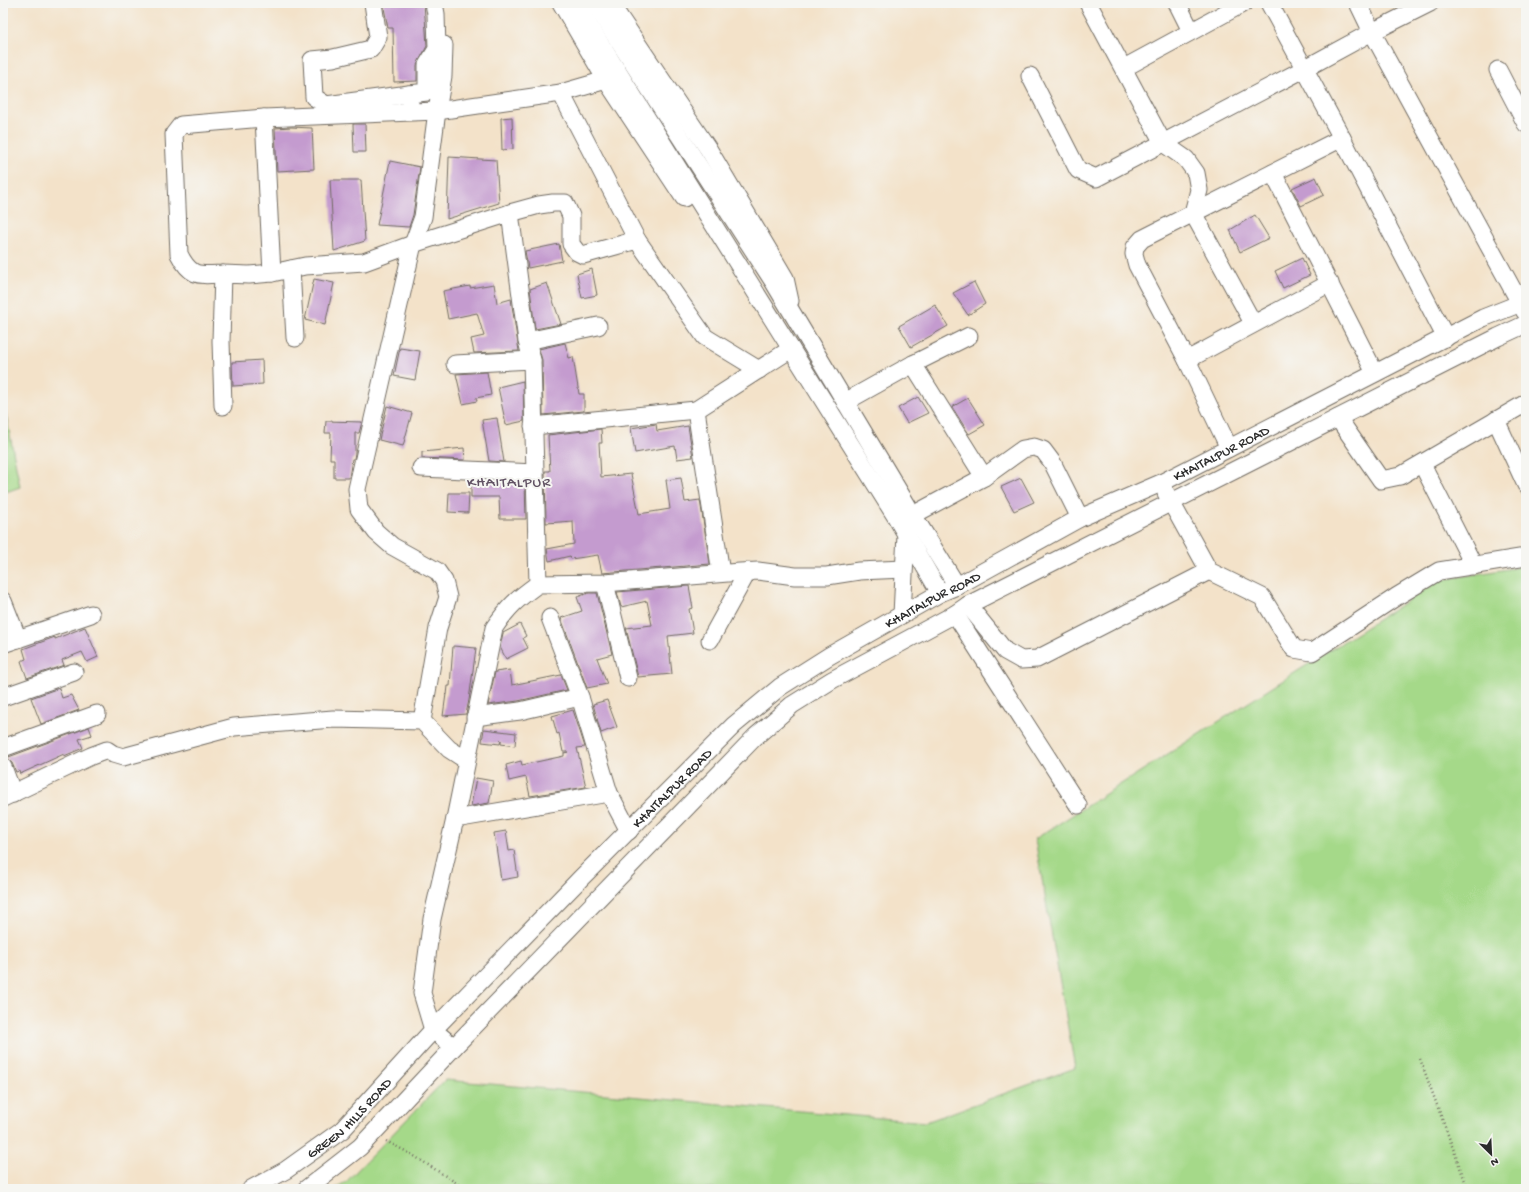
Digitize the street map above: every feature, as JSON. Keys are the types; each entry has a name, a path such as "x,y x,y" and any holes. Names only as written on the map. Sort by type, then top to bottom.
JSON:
{"street":[{"path":"373,3 378,36 371,49 333,58 312,60 314,97 326,104 427,92 428,65 438,49 434,3"},
{"path":"561,3 606,80 759,315 791,349"},
{"path":"575,3 906,534 940,593"},
{"path":"594,3 773,281 957,586"},
{"path":"610,3 709,150 785,278 792,314"},
{"path":"1088,3 1163,143 1186,159 1196,173 1199,190 1193,212 1253,324"},
{"path":"1178,3 1191,31"},
{"path":"1124,68 1244,3"},
{"path":"1269,3 1342,138 1446,338"},
{"path":"1358,3 1372,32 1524,306"},
{"path":"1030,76 1078,170 1096,178 1304,70 1372,32 1430,3"},
{"path":"422,721 438,628 448,597 444,581 438,571 392,546 376,532 359,509 357,489 413,244 423,217 443,76 444,44"},
{"path":"1498,70 1526,124"},
{"path":"606,80 561,93 437,111 264,118 181,125 174,134 180,254 185,266 197,275 248,275 305,266 364,262 413,244 510,213 539,205 553,203 565,203 571,216 570,244 577,252 583,255 637,240"},
{"path":"561,93 637,240 705,337 759,370"},
{"path":"408,94 411,112"},
{"path":"264,118 272,272"},
{"path":"1229,448 1187,360 1136,265 1134,247 1142,239 1193,212 1342,138"},
{"path":"1273,173 1375,373"},
{"path":"510,213 527,341 532,360 538,584"},
{"path":"291,269 295,338"},
{"path":"223,274 221,341 223,406"},
{"path":"1187,360 1330,284"},
{"name":"KHAITALPUR ROAD","path":"433,1030 581,878 629,832 734,725 780,687 829,656 940,593 957,586 1080,518 1161,483 1483,318 1524,306"},
{"name":"KHAITALPUR ROAD","path":"454,1047 755,737 792,705 832,680 962,610 1171,502 1526,324"},
{"path":"527,341 598,326"},
{"path":"845,402 913,364 969,336"},
{"path":"533,426 696,410 791,349"},
{"path":"455,364 532,360"},
{"path":"913,364 984,477"},
{"path":"1338,418 1381,480 1400,476 1526,402"},
{"path":"696,410 721,573"},
{"path":"1496,420 1526,485"},
{"path":"913,515 984,477 1023,449 1034,447 1043,450 1052,462 1080,518"},
{"path":"1422,464 1474,566"},
{"path":"421,468 535,473"},
{"path":"1161,483 1209,571 1262,597 1294,649 1312,652 1396,597 1439,571 1526,557"},
{"path":"902,615 906,534"},
{"path":"454,1047 433,1030 422,993 432,919 455,819 494,628 517,598 538,584 605,583 748,571 795,576 827,576 859,571 904,570"},
{"path":"710,640 748,571"},
{"path":"962,610 1005,650 1021,660 1037,659 1209,571"},
{"path":"605,583 628,678"},
{"path":"3,601 10,641 90,614"},
{"path":"962,610 1078,805"},
{"path":"550,618 580,697 609,793 629,832"},
{"path":"3,697 74,672"},
{"path":"475,717 520,711 580,697"},
{"path":"3,748 97,714"},
{"path":"3,767 8,796 91,756 107,750 113,754 123,757 234,727 332,719 422,721 449,749 466,760"},
{"path":"455,819 609,793"},
{"name":"GREEN HILLS ROAD","path":"251,1189 286,1170 342,1130 433,1030"},
{"name":"GREEN HILLS ROAD","path":"306,1189 360,1147 454,1047"}],"path":[{"path":"1420,1060 1468,1189"},
{"path":"387,1141 411,1154 466,1189"}],"green space":[{"path":"3,399 20,487 3,493"},
{"path":"1526,566 1526,1189 333,1189 346,1182 445,1080 926,1122 1075,1068 1035,839 1440,580"}],"building":[{"path":"383,3 424,3 427,46 417,65 417,81 394,82 393,28 388,28"},
{"path":"512,117 513,149 502,150 501,118"},
{"path":"353,124 365,124 366,152 354,152"},
{"path":"275,128 312,128 314,169 277,171"},
{"path":"449,157 496,160 499,203 447,219"},
{"path":"390,161 420,167 413,215 409,227 377,225"},
{"path":"1316,177 1324,195 1301,206 1292,188"},
{"path":"330,180 361,180 365,241 334,251"},
{"path":"1255,215 1269,238 1240,252 1230,230"},
{"path":"559,244 562,261 528,268 525,251"},
{"path":"1302,258 1310,275 1283,288 1275,271"},
{"path":"592,269 597,295 582,298 577,274"},
{"path":"314,279 334,283 325,325 305,320"},
{"path":"974,282 985,304 968,315 953,293"},
{"path":"547,283 561,324 535,329 530,289"},
{"path":"494,284 497,303 511,299 519,351 474,353 471,339 484,336 477,313 448,319 443,291 470,286 470,288"},
{"path":"935,305 948,326 911,347 899,326"},
{"path":"565,343 569,358 573,357 579,394 584,394 584,411 543,415 542,360 539,349"},
{"path":"400,348 420,351 415,380 394,376"},
{"path":"262,360 263,384 233,386 232,362"},
{"path":"487,372 491,395 476,398 477,401 463,404 456,374"},
{"path":"523,381 524,421 506,425 498,387"},
{"path":"918,397 928,413 907,423 898,408"},
{"path":"968,398 985,425 969,434 952,407"},
{"path":"387,406 412,413 403,446 379,440"},
{"path":"497,418 504,462 489,461 482,420"},
{"path":"326,421 362,422 359,433 355,433 355,453 354,459 352,459 349,478 334,478 334,459 330,459 331,433 325,433"},
{"path":"656,424 657,431 688,426 693,457 677,459 675,446 635,453 631,428"},
{"path":"601,429 602,443 599,443 601,477 631,474 639,514 670,509 666,480 681,478 685,502 700,500 710,564 602,573 598,555 571,559 570,556 549,561 547,549 574,544 573,521 546,523 545,471 550,471 548,435"},
{"path":"464,448 465,460 422,458 422,452"},
{"path":"1021,478 1034,502 1014,511 1001,487"},
{"path":"471,480 525,483 526,519 500,519 499,497 471,497"},
{"path":"449,493 469,493 468,513 448,512"},
{"path":"689,586 693,608 689,609 693,633 668,636 672,674 638,677 626,628 652,625 647,601 621,607 617,592"},
{"path":"589,593 597,593 612,654 597,658 607,684 587,688 561,618 582,611 577,597"},
{"path":"520,624 526,636 523,638 528,648 506,659 500,647 503,633"},
{"path":"85,627 98,657 87,662 82,652 62,660 64,665 27,678 21,661 26,659 23,649 55,637 55,639"},
{"path":"453,646 476,648 469,700 466,714 443,716 446,694 447,695 448,686 450,686"},
{"path":"510,670 512,685 561,675 567,690 518,701 488,705 495,672"},
{"path":"59,688 62,698 71,695 79,710 41,724 31,698"},
{"path":"607,700 617,727 601,733 593,704"},
{"path":"573,710 585,747 577,748 586,787 530,796 526,777 509,781 506,765 521,761 522,765 564,756 564,753 568,752 563,752 559,733 557,734 552,716"},
{"path":"89,727 92,735 79,739 83,748 64,756 64,754 20,774 19,771 16,772 12,763 6,758"},
{"path":"484,729 516,733 515,746 501,744 501,740 500,744 482,742"},
{"path":"476,778 493,781 489,803 471,806"},
{"path":"506,831 509,851 514,850 518,877 501,880 494,833"}],"district":[{"name":"KHAITALPUR","path":"509,481"}]}
